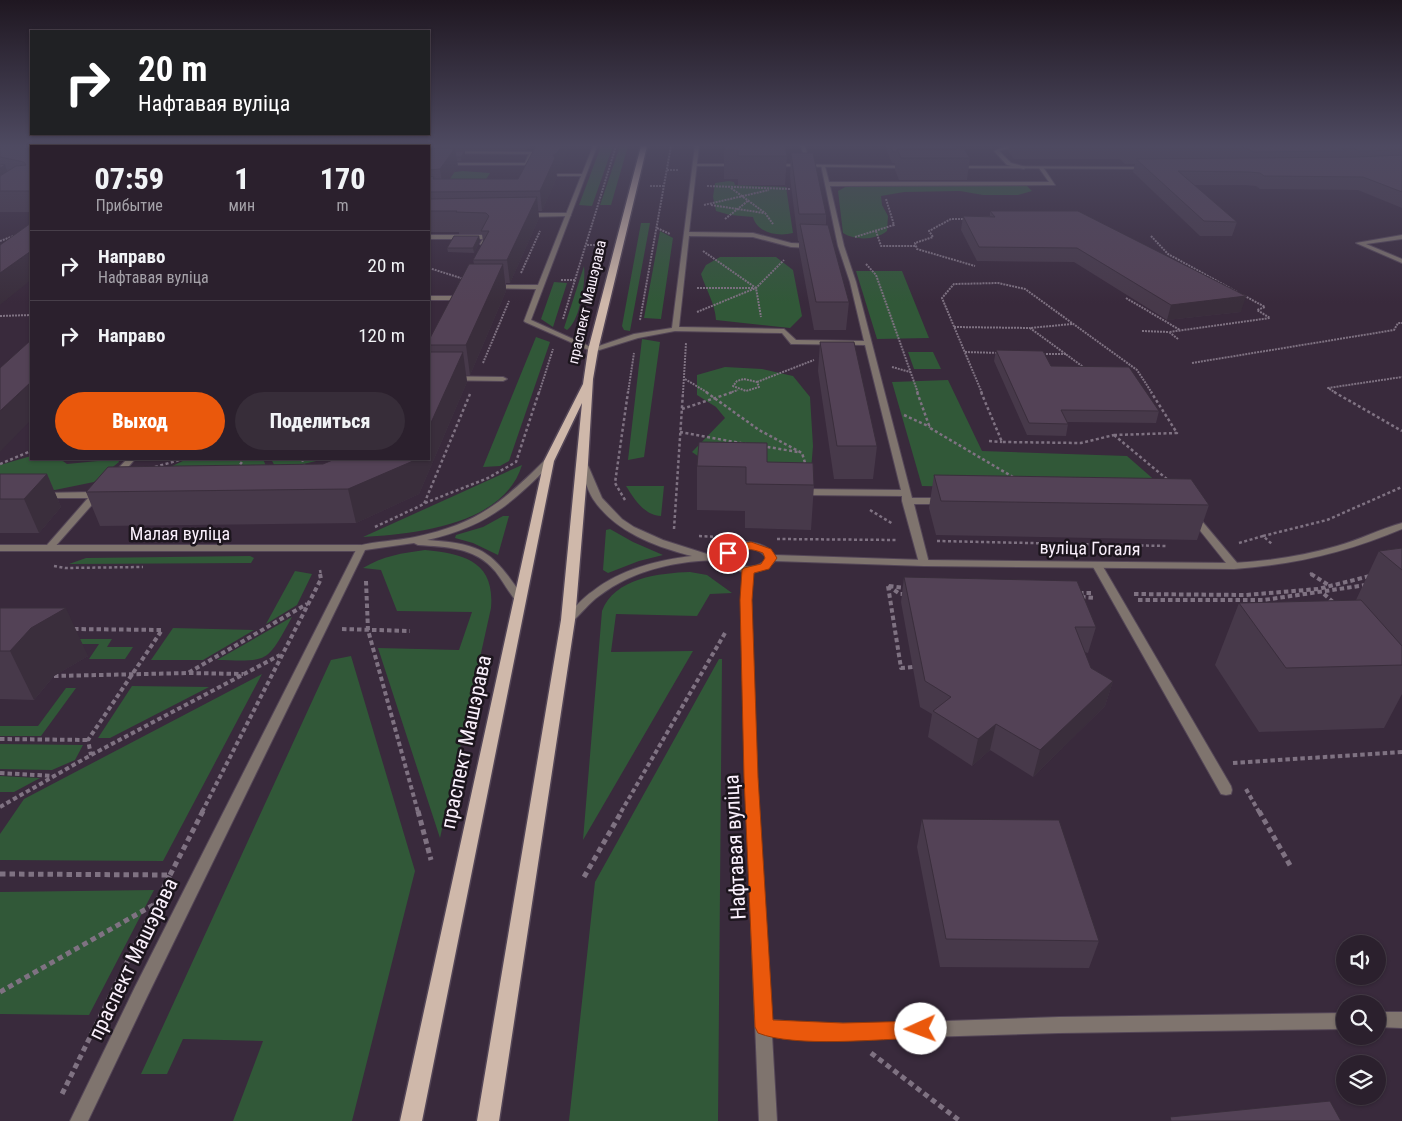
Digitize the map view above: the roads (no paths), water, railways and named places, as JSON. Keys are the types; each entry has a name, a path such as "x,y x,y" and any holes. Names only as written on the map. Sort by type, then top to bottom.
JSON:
{"main road":[{"name":"праспект Машэрава","path":"488,1121 568,620 583,463 588,379 593,350 631,198"},
{"name":"праспект Машэрава","path":"411,1121 549,461 588,379"}],"street":[{"path":"575,198 527,321 593,350 637,336 675,329 784,331 794,342 868,343"},
{"path":"675,329 692,198"},
{"path":"831,198 840,243 848,264 924,563"},
{"path":"516,216 568,215"},
{"path":"688,234 753,236 790,246 817,246"},
{"path":"430,237 487,237 479,254"},
{"path":"1402,237 1359,243 1402,261"},
{"path":"833,246 840,243"},
{"path":"451,307 466,279"},
{"path":"488,287 539,287"},
{"path":"430,298 455,298"},
{"path":"430,378 504,379"},
{"path":"50,547 94,495 111,481 130,460"},
{"path":"412,542 453,530 498,508 549,461"},
{"path":"583,463 598,499 619,520 645,537 675,549 706,556 726,556 734,548 751,545 767,551 771,558 764,567 748,570 737,568 730,564 726,556"},
{"path":"796,486 802,493 843,493 954,501"},
{"path":"28,496 114,494"},
{"path":"1189,511 1234,566"},
{"name":"вуліца Гогаля","path":"771,558 924,563 1234,566 1272,564 1335,551 1357,545 1402,526"},
{"path":"412,542 450,544 472,550 490,560 519,598"},
{"name":"Малая вуліца","path":"0,548 50,547 62,550 361,548 412,542"},
{"name":"праспект Машэрава","path":"79,1121 361,548"},
{"path":"568,620 601,589 637,572 706,556"},
{"path":"1097,565 1226,790"},
{"name":"Нафтавая вуліца","path":"748,570 746,600 751,777 768,1121"},
{"path":"764,1027 793,1031 843,1032 1019,1026 1336,1020"},
{"path":"1386,1020 1402,1020"}]}
